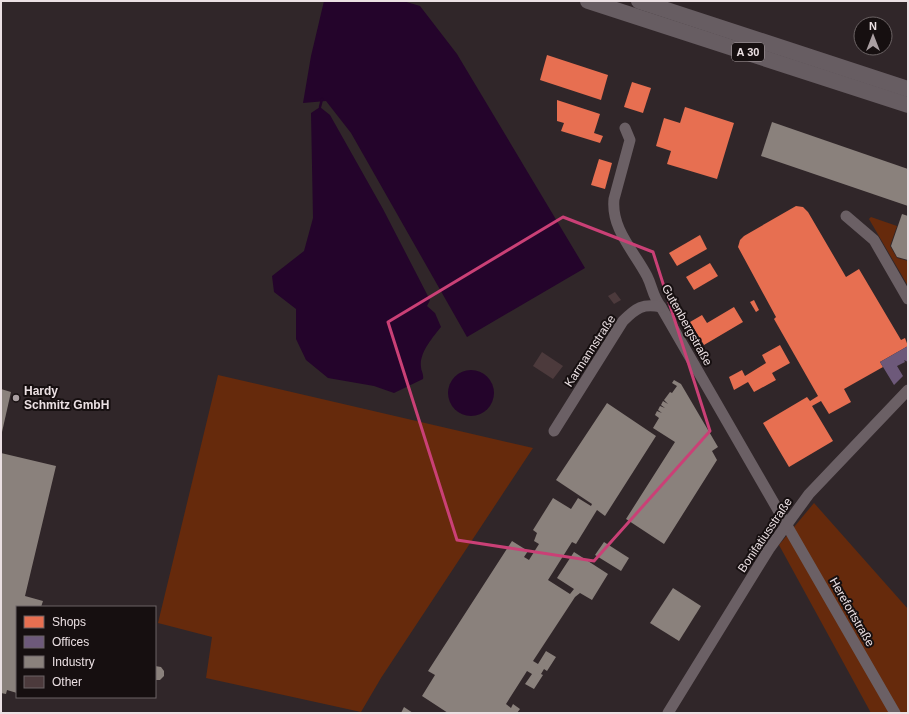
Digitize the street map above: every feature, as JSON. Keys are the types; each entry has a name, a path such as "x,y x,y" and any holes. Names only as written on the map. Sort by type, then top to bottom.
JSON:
{"highway":[{"name":"A 30","path":"588,1 908,106"},
{"name":"A 30","path":"639,1 908,89"}],"street":[{"name":"Gutenbergstraße","path":"625,128 630,140 614,199 615,220 647,277 653,296 661,306 786,525"},
{"path":"846,216 874,240 908,299"},
{"name":"Karmannstraße","path":"554,431 623,321 634,309 650,304 661,306"},
{"name":"Bonifatiusstraße","path":"668,713 786,525 809,494 908,390"},
{"name":"Herefortstraße","path":"786,525 895,713"}],"highlighted area":[{"path":"563,217 653,252 710,431 594,561 457,540 388,322"}],"shaded area":[{"path":"324,1 403,1 420,6 457,54 585,268 467,337 351,133 326,101 303,103 311,56"},
{"path":"320,107 330,115 383,209 430,300 427,306 435,313 441,327 427,346 422,356 421,367 423,379 394,393 374,386 328,378 306,360 296,339 296,309 274,292 272,276 304,251 313,218 311,113"},
{"path":"871,217 897,226 890,246 897,258 908,261 908,286 869,219"},
{"path":"471,370 484,374 490,380 494,393 490,406 484,412 471,416 458,412 452,406 448,393 452,380 458,374"},
{"path":"218,375 533,448 381,678 361,712 206,678 212,637 158,623"},
{"path":"814,503 908,609 908,713 871,713 779,545"}],"building: Shops":[{"path":"547,55 608,75 601,100 540,80"},
{"path":"632,82 651,88 643,113 624,107"},
{"path":"557,100 600,114 594,133 603,136 600,143 561,131 564,123 557,121"},
{"path":"685,107 734,123 717,179 667,164 671,151 656,146 664,118 680,123"},
{"path":"599,159 612,163 605,189 591,185"},
{"path":"796,206 803,207 808,212 846,277 859,269 901,340 905,338 908,346 880,362 883,367 844,389 851,402 829,414 821,401 812,406 833,441 789,467 763,423 807,397 810,401 818,396 774,319 776,317 738,247 740,240 744,236"},
{"path":"700,235 707,249 677,266 669,253"},
{"path":"710,263 718,276 694,290 686,277"},
{"path":"754,300 759,310 756,312 750,302"},
{"path":"734,307 743,322 704,345 690,322 702,315 707,323"},
{"path":"780,345 790,363 772,373 776,380 754,392 748,382 734,390 729,377 742,370 745,376 766,363 762,355"}],"building: Offices":[{"path":"908,346 908,362 904,360 905,362 897,366 903,376 894,385 880,362"}],"building: Industry":[{"path":"772,122 908,169 908,206 761,156"},
{"path":"902,214 908,216 908,260 897,257 891,246"},
{"path":"674,380 681,384 718,447 712,451 717,460 664,544 626,519 675,442 653,428 659,418 655,415 657,411 662,413 658,410 660,406 665,408 661,405 663,401 668,404 664,400 670,392 672,393 677,386 672,383"},
{"path":"1,389 11,392 2,432 1,432"},
{"path":"607,403 656,436 605,516 597,510 576,544 572,542 548,580 570,594 574,589 557,578 574,552 608,574 592,600 580,593 575,597 533,661 538,664 546,651 556,657 547,671 544,669 541,674 543,675 534,689 525,684 532,674 527,671 506,704 511,708 513,704 520,709 517,713 448,713 422,696 435,675 428,671 512,541 528,551 524,557 529,560 539,544 534,541 537,533 533,530 553,498 571,509 578,498 591,506 592,504 556,480"},
{"path":"1,453 56,466 25,596 43,601 41,606 16,606 16,693 7,690 6,694 1,693"},
{"path":"604,542 629,558 621,571 595,555"},
{"path":"673,588 701,606 679,641 650,623"},
{"path":"156,666 161,667 164,671 164,676 160,680 156,680"},
{"path":"404,707 413,713 401,713"}],"building: Other":[{"path":"615,292 621,300 614,304 608,296"},
{"path":"542,352 563,366 553,379 533,366"}],"waterway":[{"path":"320,107 322,99"}],"place":[{"name":"Hardy Schmitz GmbH","path":"16,398"}]}
